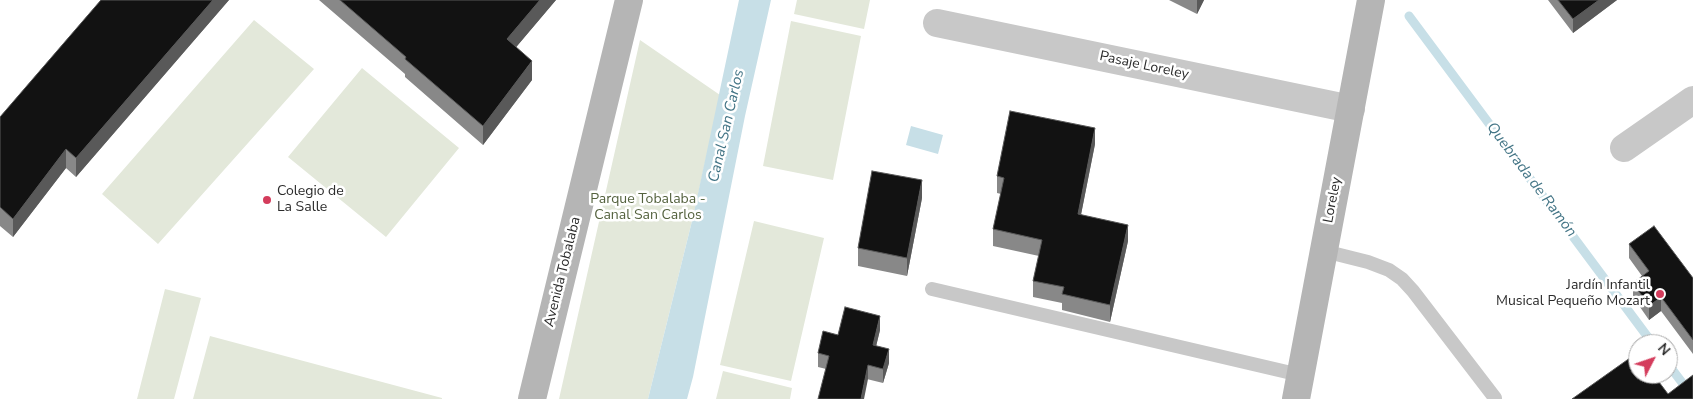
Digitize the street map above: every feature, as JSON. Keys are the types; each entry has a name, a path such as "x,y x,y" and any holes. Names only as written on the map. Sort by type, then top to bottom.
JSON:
{"main road":[{"name":"Avenida Tobalaba","path":"532,399 629,0"},
{"name":"Loreley","path":"1298,387 1371,0"}],"street":[{"name":"Pasaje Loreley","path":"937,23 1350,109"},
{"path":"1624,148 1693,100"}],"lane":[{"path":"1324,251 1368,262 1389,270 1402,279 1495,398"},
{"path":"932,289 1298,387"}],"green space":[{"path":"797,0 870,0 864,29 794,14"},
{"path":"254,20 314,69 158,244 102,194"},
{"path":"791,21 861,36 833,180 763,166"},
{"name":"Parque Tobalaba - Canal San Carlos","path":"640,40 720,95 693,217 648,399 559,399"},
{"path":"362,68 459,148 386,237 288,157"},
{"path":"754,221 824,238 791,381 720,365"},
{"path":"165,289 201,298 174,399 137,399"},
{"path":"210,336 442,398 442,399 193,399"},
{"path":"723,371 792,388 790,399 716,399"}],"water":[{"name":"Canal San Carlos","path":"739,0 771,0 745,116 693,377 687,399 648,399 693,217"},
{"path":"911,126 943,135 938,154 906,145"}],"building":[{"path":"101,0 213,0 76,158 66,149 13,219 0,207 0,117"},
{"path":"340,0 540,0 507,39 532,61 483,126"},
{"path":"1558,0 1599,0 1573,19"},
{"path":"1010,111 1095,128 1078,214 1128,225 1110,305 1062,294 1064,287 1033,281 1042,240 993,229 1004,178 997,176"},
{"path":"872,171 922,180 907,258 858,248"},
{"path":"1654,226 1693,278 1693,340 1661,297 1649,306 1633,283 1649,271 1629,244"},
{"path":"845,307 880,316 873,345 889,349 883,369 868,365 861,399 818,399 829,356 818,353 823,331 838,335"},
{"path":"1628,359 1628,384 1660,384 1668,394 1693,375 1693,399 1572,399"}],"waterway":[{"name":"Quebrada de Ramón","path":"1409,16 1646,334"},
{"name":"Quebrada de Ramón","path":"1678,377 1693,397"}],"place":[{"name":"Colegio de La Salle","path":"267,200"},
{"name":"Jardín Infantil Musical Pequeño Mozart","path":"1660,294"}]}
